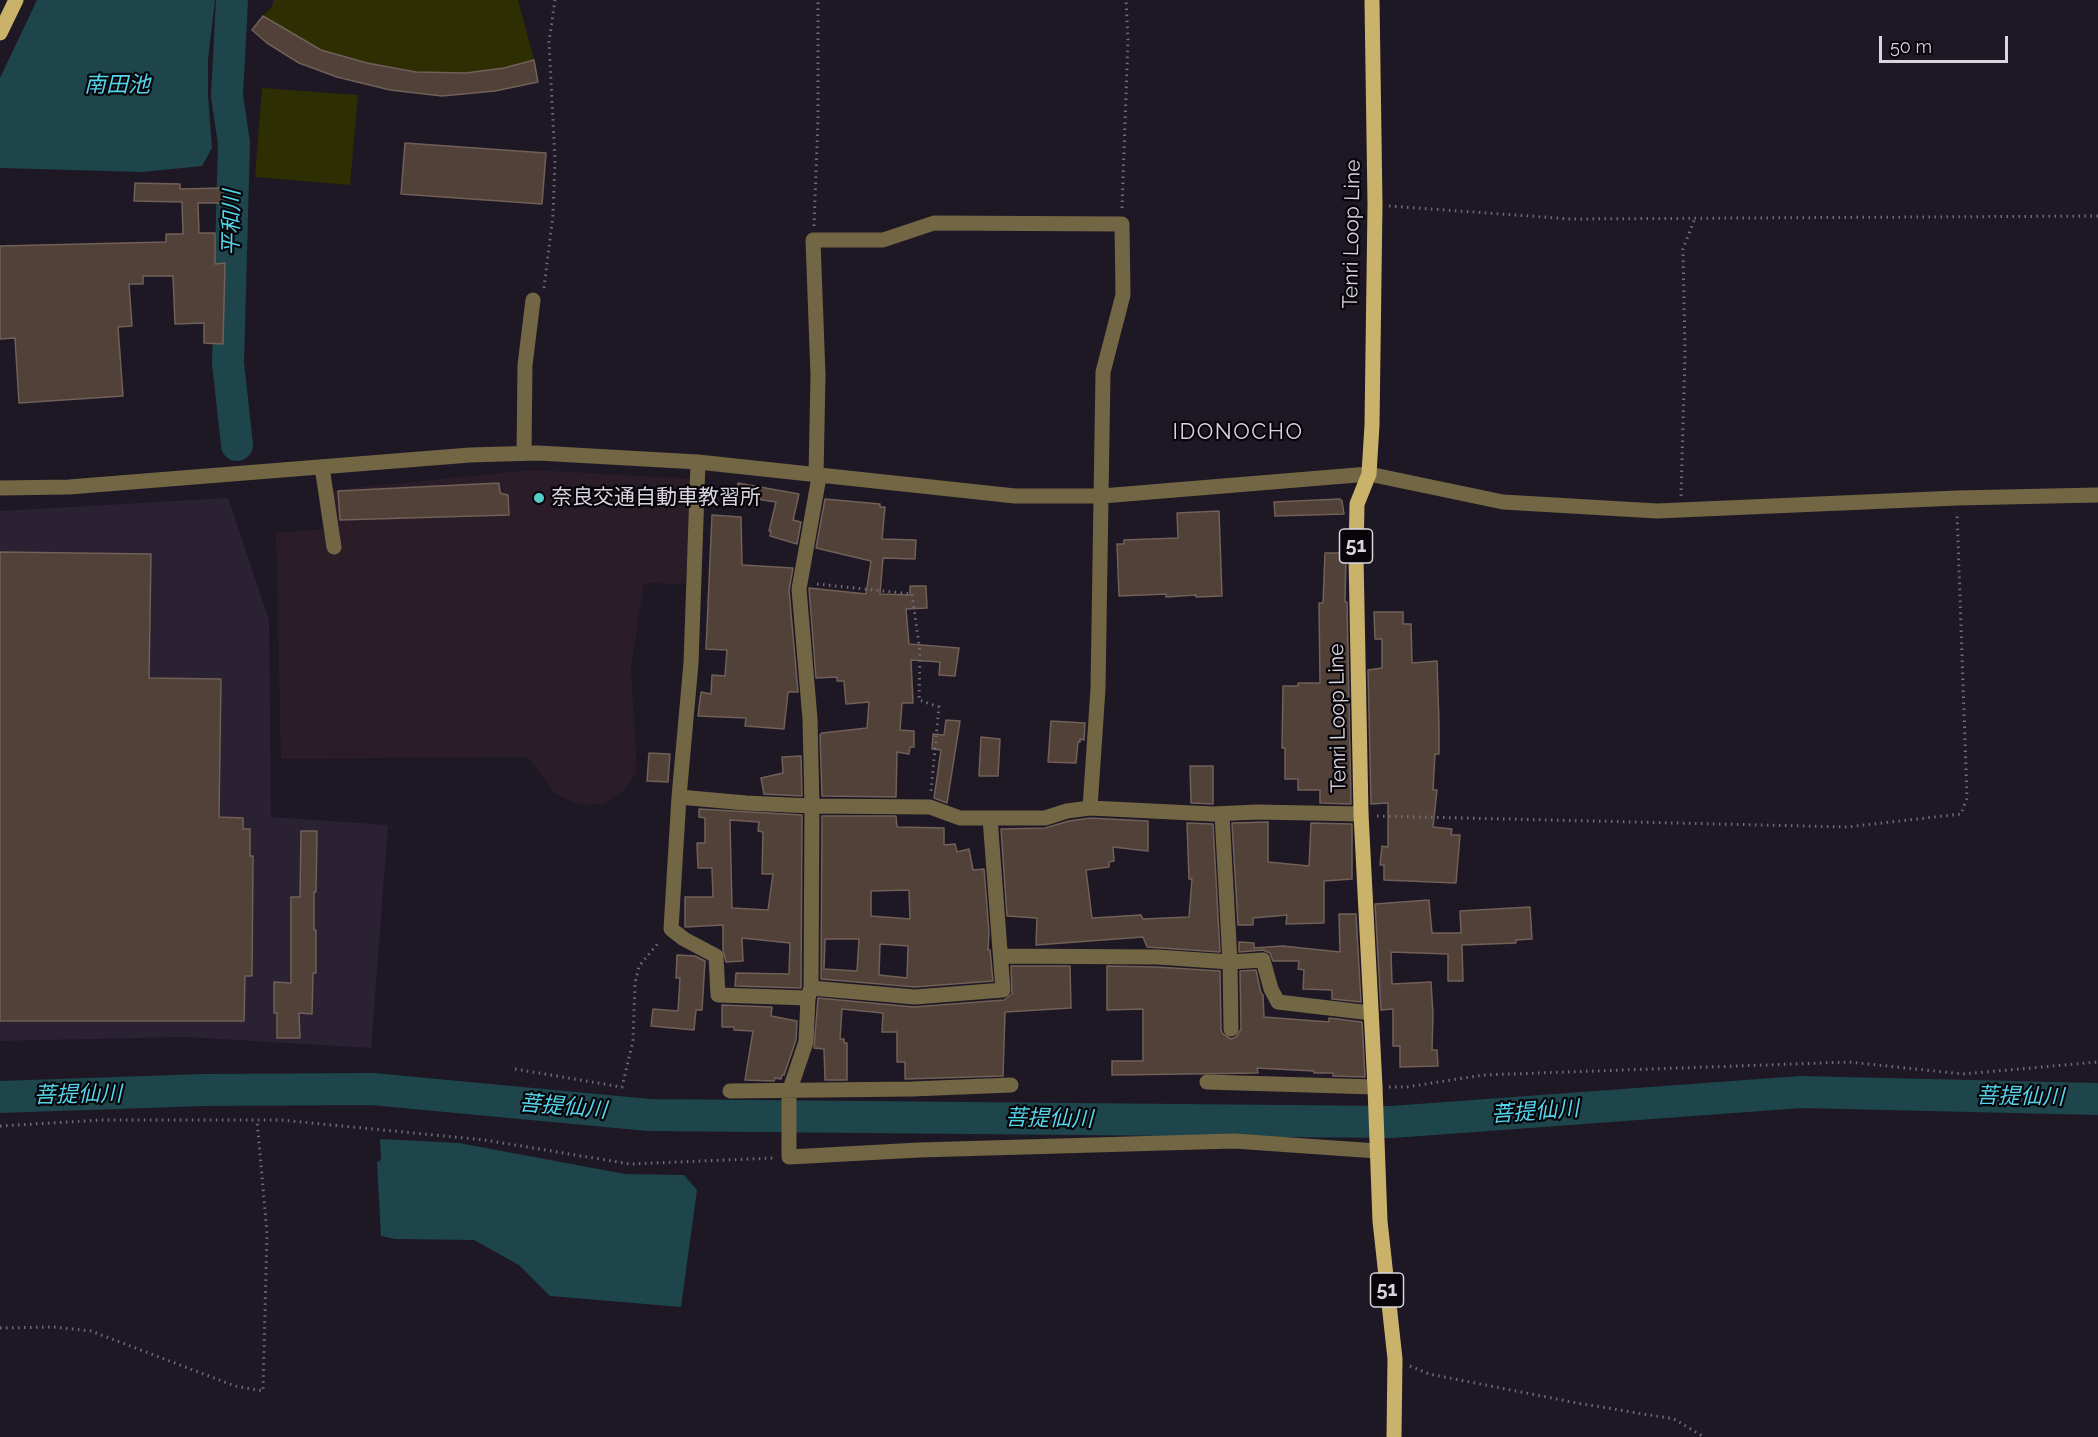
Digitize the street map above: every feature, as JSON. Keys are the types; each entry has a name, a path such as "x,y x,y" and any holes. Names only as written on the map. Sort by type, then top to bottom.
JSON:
{"main road":[{"path":"0,33 16,0"},
{"name":"Tenri Loop Line","path":"1372,0 1375,204 1372,425 1369,474 1357,504 1356,567 1361,814 1376,1090 1380,1221 1395,1359 1394,1437"}],"street":[{"path":"1090,808 1098,689 1102,550 1100,532 1103,372 1123,295 1122,224 934,224 883,240 813,240 818,375 818,476 799,589 810,719 812,806 810,993 806,1042 788,1094 789,1154 1234,1141 1377,1147"},
{"path":"524,453 525,364 538,296"},
{"path":"0,488 69,487 470,455 524,453 698,462 1015,496 1102,496 1369,474 1503,502 1657,511 1957,498 2098,495"},
{"path":"698,462 691,663 679,797 671,929 684,939 716,956 718,995 810,993 915,997 1003,990 990,818"},
{"path":"322,467 334,547"},
{"path":"679,797 812,806 930,807 960,818 1045,818 1067,811 1090,808 1222,814 1257,812 1361,814"},
{"path":"1222,814 1230,962 1231,1029"},
{"path":"1001,956 1157,957 1230,962 1263,960 1270,989 1278,1002 1371,1012"},
{"path":"1207,1082 1376,1090"},
{"path":"730,1091 788,1094 1011,1085"}],"path":[{"path":"538,296 553,215 555,160 549,42 555,0"},
{"path":"813,240 818,120 818,0"},
{"path":"1122,224 1128,40 1126,0"},
{"path":"1375,204 1571,219 2098,216"},
{"path":"1681,510 1685,365 1683,249 1695,218"},
{"path":"1361,814 1393,817 1846,827 1961,814 1967,798 1957,498"},
{"path":"800,582 912,594 920,652 919,700 939,706 930,807"},
{"path":"515,1069 622,1087 633,1041 635,983 639,966 671,929"},
{"path":"1376,1090 1483,1075 1849,1062 1963,1074 2098,1062"},
{"path":"0,1126 101,1120 282,1120 485,1140 630,1164 789,1154"},
{"path":"0,1328 54,1327 91,1331 235,1386 263,1391 267,1233 257,1120"},
{"path":"1395,1359 1429,1374 1674,1419 1704,1437"}],"shaded area":[{"path":"273,0 518,0 534,60 504,68 466,73 416,72 367,63 321,50 263,16 273,5"},
{"path":"262,88 358,95 350,185 255,177"},
{"path":"533,470 694,479 685,584 644,583 631,667 637,772 624,791 604,804 579,805 555,793 528,757 281,759 276,533 325,529 322,491"},
{"path":"228,498 269,620 271,817 388,825 371,1048 186,1037 0,1041 0,511"}],"water":[{"name":"南田池","path":"37,0 215,0 208,59 212,148 202,166 142,172 0,168 0,78"},
{"path":"380,1139 459,1143 625,1174 684,1175 697,1190 681,1307 550,1296 519,1265 474,1240 395,1239 381,1236 377,1162 381,1160"}],"building":[{"path":"263,16 321,50 367,63 416,72 466,73 504,68 534,60 538,82 495,91 442,96 390,90 337,77 299,63 267,43 252,30"},
{"path":"405,143 546,153 542,204 401,194"},
{"path":"135,183 180,184 180,189 223,188 224,203 198,203 199,233 215,233 215,264 225,263 223,344 204,343 204,323 175,324 173,276 143,276 143,284 129,284 132,326 118,327 123,396 19,403 15,338 0,339 0,246 166,242 166,234 183,234 182,202 134,201"},
{"path":"499,483 500,493 508,495 509,515 340,520 338,491"},
{"path":"738,483 799,494 793,520 801,522 797,544 770,536 771,531 769,531 776,502 736,496"},
{"path":"825,499 880,504 880,507 885,507 882,539 916,540 915,559 883,558 880,594 910,595 910,586 926,586 927,608 906,609 909,644 959,648 955,676 939,675 940,662 911,660 913,703 902,703 900,730 914,731 914,747 910,747 909,754 897,752 896,797 822,796 820,735 867,728 869,702 846,704 844,681 837,681 837,677 816,678 809,588 866,594 871,561 816,548"},
{"path":"1340,499 1344,514 1275,516 1274,502"},
{"path":"1219,511 1222,596 1166,597 1166,594 1119,596 1117,544 1124,544 1124,540 1178,538 1177,513"},
{"path":"712,515 741,517 742,565 793,568 789,590 798,692 788,692 784,729 745,726 746,718 698,716 701,692 711,694 712,675 725,676 727,650 706,649"},
{"path":"0,552 151,554 149,678 221,679 219,817 243,818 243,829 250,829 250,856 253,856 252,976 245,976 244,1021 0,1021"},
{"path":"1325,553 1346,553 1345,602 1347,602 1351,804 1320,803 1320,790 1298,790 1298,779 1285,779 1285,748 1282,748 1283,686 1320,683 1319,603 1323,603"},
{"path":"1374,612 1403,612 1403,624 1411,624 1412,663 1437,661 1439,754 1435,754 1433,790 1437,790 1433,827 1452,829 1451,835 1460,835 1456,883 1384,880 1384,865 1380,865 1382,846 1388,847 1388,803 1371,804 1368,670 1382,668 1382,639 1375,639"},
{"path":"946,720 960,721 947,803 934,798 941,750 932,749 933,734 944,735"},
{"path":"1051,721 1085,723 1084,740 1080,739 1078,742 1076,763 1048,762"},
{"path":"981,737 1000,739 998,776 979,776"},
{"path":"649,753 670,754 668,782 647,781"},
{"path":"801,756 802,796 764,794 761,778 783,773 782,757"},
{"path":"1190,766 1213,766 1213,804 1191,803"},
{"path":"699,809 802,815 801,988 735,986 736,973 789,974 790,943 742,938 743,961 726,962 723,950 723,925 685,927 685,897 713,897 712,868 698,868 697,843 705,843 705,818 699,817","holes":["730,820 759,822 758,831 763,832 762,874 773,874 768,910 732,908"]},
{"path":"822,816 896,816 897,827 944,828 944,845 955,844 957,852 969,849 973,870 984,869 989,932 988,950 990,950 993,981 915,987 821,979","holes":["909,890 910,919 871,916 871,891","825,939 859,939 857,971 824,969","880,944 908,946 907,978 879,975"]},
{"path":"1090,818 1148,821 1148,851 1113,847 1114,861 1109,862 1109,867 1086,870 1092,918 1141,915 1143,919 1189,917 1192,879 1189,879 1187,823 1213,824 1220,952 1147,947 1143,937 1036,945 1037,918 1007,916 1001,829 1045,828"},
{"path":"1268,822 1268,862 1309,866 1311,823 1352,824 1352,879 1324,881 1324,923 1286,924 1287,915 1253,918 1253,925 1238,925 1232,823"},
{"path":"301,831 317,831 316,892 314,892 316,973 313,973 312,1014 299,1013 300,1038 277,1038 274,982 291,983 291,897 300,897"},
{"path":"1429,900 1432,933 1461,933 1460,911 1530,907 1532,939 1516,940 1516,943 1462,945 1463,981 1448,981 1448,954 1391,952 1392,984 1431,982 1432,1050 1437,1050 1438,1066 1400,1067 1400,1046 1393,1046 1393,1009 1381,1010 1375,904"},
{"path":"1339,914 1356,914 1361,1002 1332,999 1332,990 1303,989 1304,970 1298,969 1299,961 1273,961 1270,953 1263,950 1239,952 1239,942 1254,943 1254,948 1283,946 1340,952"},
{"path":"677,955 695,956 705,961 702,1010 696,1010 694,1030 651,1026 653,1009 678,1011 680,978 676,978"},
{"path":"1011,966 1070,966 1071,1008 1005,1012 1003,1076 905,1079 905,1062 897,1062 897,1032 882,1032 883,1013 842,1009 840,1039 844,1039 844,1043 847,1043 847,1080 825,1080 824,1049 814,1048 818,998 914,1007 1004,1000 1012,994"},
{"path":"1107,966 1220,971 1221,1030 1231,1039 1236,1037 1241,1029 1240,971 1256,970 1263,995 1264,1017 1329,1022 1329,1018 1362,1022 1365,1077 1257,1068 1258,1073 1112,1075 1112,1061 1143,1061 1143,1009 1107,1010"},
{"path":"722,1005 772,1007 771,1016 797,1021 796,1040 781,1079 775,1078 774,1081 745,1080 753,1031 722,1027"}],"waterway":[{"name":"平和川","path":"232,0 227,96 234,143 228,363 237,445"},
{"name":"菩提仙川","path":"0,1097 203,1090 372,1089 649,1115 1392,1122 1801,1092 2098,1099"}],"place":[{"name":"奈良交通自動車教習所","path":"539,498"}],"district":[{"name":"IDONOCHO","path":"1238,432"}]}
